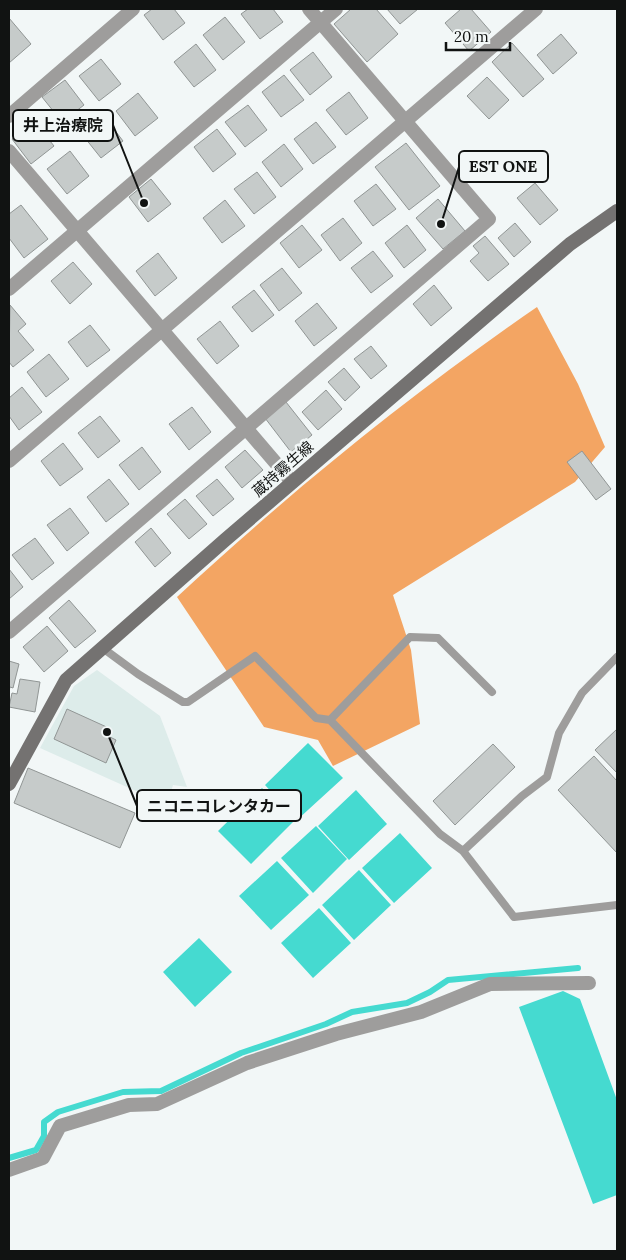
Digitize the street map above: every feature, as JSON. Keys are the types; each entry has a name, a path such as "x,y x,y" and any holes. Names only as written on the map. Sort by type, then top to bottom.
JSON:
{"main road":[{"name":"蔵持霧生線","path":"9,784 66,680 104,649 292,482 570,244 617,211"}],"street":[{"path":"9,116 133,9"},
{"path":"9,632 489,219 406,120 308,9"},
{"path":"9,289 336,9"},
{"path":"9,461 536,9"},
{"path":"9,151 292,482"},
{"path":"9,1170 44,1158 60,1126 129,1106 157,1104 246,1063 336,1034 421,1012 490,984 589,983"}],"lane":[{"path":"330,720 410,637 438,638 492,692"},
{"path":"104,649 138,674 188,702 255,656 316,718 330,720 440,834 463,851 514,917 617,905"},
{"path":"463,851 522,796 547,777 559,733 582,693 617,656"}],"shaded area":[{"path":"537,307 578,384 605,447 575,482 393,595 411,650 420,724 333,766 318,740 264,727 177,597 263,520 352,445 443,374"},
{"path":"97,670 160,716 187,787 173,785 167,805 40,748 74,686"}],"water":[{"path":"308,743 343,778 297,820 265,785"},
{"path":"262,788 294,821 251,864 218,831"},
{"path":"356,790 387,824 349,860 318,826"},
{"path":"316,826 347,859 313,893 281,858"},
{"path":"400,833 432,868 394,903 362,868"},
{"path":"277,861 309,895 271,930 239,896"},
{"path":"359,870 391,905 354,940 322,905"},
{"path":"319,908 351,943 313,978 281,943"},
{"path":"199,938 232,972 195,1007 163,972"},
{"path":"563,991 580,999 617,1100 617,1195 593,1204 519,1007"}],"building":[{"path":"152,9 174,9 185,23 163,40 144,15"},
{"path":"248,9 273,9 283,22 260,39 241,14"},
{"path":"351,9 376,9 398,34 367,62 334,24"},
{"path":"387,9 418,9 400,24"},
{"path":"461,9 471,9 491,32 469,51 445,23"},
{"path":"225,17 245,42 223,60 203,35"},
{"path":"9,18 31,44 9,63"},
{"path":"561,34 577,53 553,74 537,55"},
{"path":"512,43 544,79 523,97 492,62"},
{"path":"196,44 216,70 194,87 174,62"},
{"path":"313,52 332,77 310,95 290,70"},
{"path":"101,59 121,84 99,101 79,76"},
{"path":"284,75 304,100 281,117 262,92"},
{"path":"487,77 509,100 489,119 467,96"},
{"path":"65,80 84,105 62,122 42,97"},
{"path":"349,92 368,118 346,135 326,110"},
{"path":"138,93 158,118 135,136 116,111"},
{"path":"248,105 267,130 245,147 225,122"},
{"path":"104,116 123,141 101,158 81,133"},
{"path":"34,121 54,146 31,164 12,139"},
{"path":"316,122 336,147 313,164 294,139"},
{"path":"217,129 236,154 213,172 194,147"},
{"path":"406,143 440,186 409,210 375,167"},
{"path":"284,144 303,169 281,187 262,162"},
{"path":"70,151 89,176 67,194 47,169"},
{"path":"257,172 276,197 254,214 234,189"},
{"path":"151,179 171,204 148,222 129,197"},
{"path":"535,183 558,210 540,225 517,198"},
{"path":"376,184 396,209 373,226 354,201"},
{"path":"438,199 465,231 443,249 416,218"},
{"path":"225,200 245,226 222,243 203,218"},
{"path":"21,205 48,239 24,258 9,238 9,214"},
{"path":"343,218 362,243 340,261 321,235"},
{"path":"515,223 531,242 514,257 498,238"},
{"path":"302,225 322,250 299,268 280,243"},
{"path":"407,225 426,250 404,268 385,243"},
{"path":"485,236 509,264 488,281 470,261 479,253 473,246"},
{"path":"373,251 393,276 371,293 351,268"},
{"path":"158,253 177,278 155,296 136,271"},
{"path":"73,262 92,284 70,304 51,281"},
{"path":"282,268 302,293 279,311 260,285"},
{"path":"434,285 452,308 431,326 413,304"},
{"path":"254,290 274,315 252,332 232,307"},
{"path":"317,303 337,328 314,346 295,321"},
{"path":"10,305 26,324 18,331 34,350 13,367 9,362"},
{"path":"220,321 239,346 217,364 197,339"},
{"path":"90,325 110,350 87,367 68,342"},
{"path":"371,346 387,366 371,379 354,359"},
{"path":"49,354 69,379 46,397 27,372"},
{"path":"344,368 360,387 345,401 328,382"},
{"path":"22,387 42,412 19,430 9,416 9,398"},
{"path":"326,390 342,409 318,430 302,412"},
{"path":"286,402 312,435 291,452 265,418"},
{"path":"192,407 211,432 189,450 169,424"},
{"path":"100,416 120,441 98,458 78,433"},
{"path":"63,443 83,469 60,486 41,461"},
{"path":"142,447 161,472 139,490 119,465"},
{"path":"245,450 263,470 242,488 225,467"},
{"path":"582,451 611,489 596,500 567,462"},
{"path":"109,479 129,504 106,522 87,497"},
{"path":"217,479 234,499 213,516 196,496"},
{"path":"185,499 207,524 189,539 167,514"},
{"path":"70,508 89,533 67,551 47,525"},
{"path":"151,528 171,553 155,567 135,542"},
{"path":"35,538 54,563 32,580 12,555"},
{"path":"9,569 23,587 9,599"},
{"path":"69,600 96,631 75,648 49,618"},
{"path":"47,626 68,651 44,672 23,647"},
{"path":"9,661 19,664 13,688 10,687 9,691"},
{"path":"20,679 40,682 35,712 9,707 12,693 17,694"},
{"path":"67,709 111,729 108,736 116,740 106,763 54,739"},
{"path":"617,729 617,773 595,750"},
{"path":"493,744 515,767 455,825 433,801"},
{"path":"594,756 617,781 617,853 558,790"},
{"path":"28,768 135,813 120,848 14,803"}],"waterway":[{"path":"9,1158 36,1150 44,1136 44,1122 58,1112 123,1092 161,1091 241,1053 326,1024 352,1012 407,1003 430,992 448,980 578,968"}],"place":[{"name":"井上治療院","path":"144,203"},
{"name":"EST ONE","path":"441,224"},
{"name":"ニコニコレンタカー","path":"107,732"}]}
